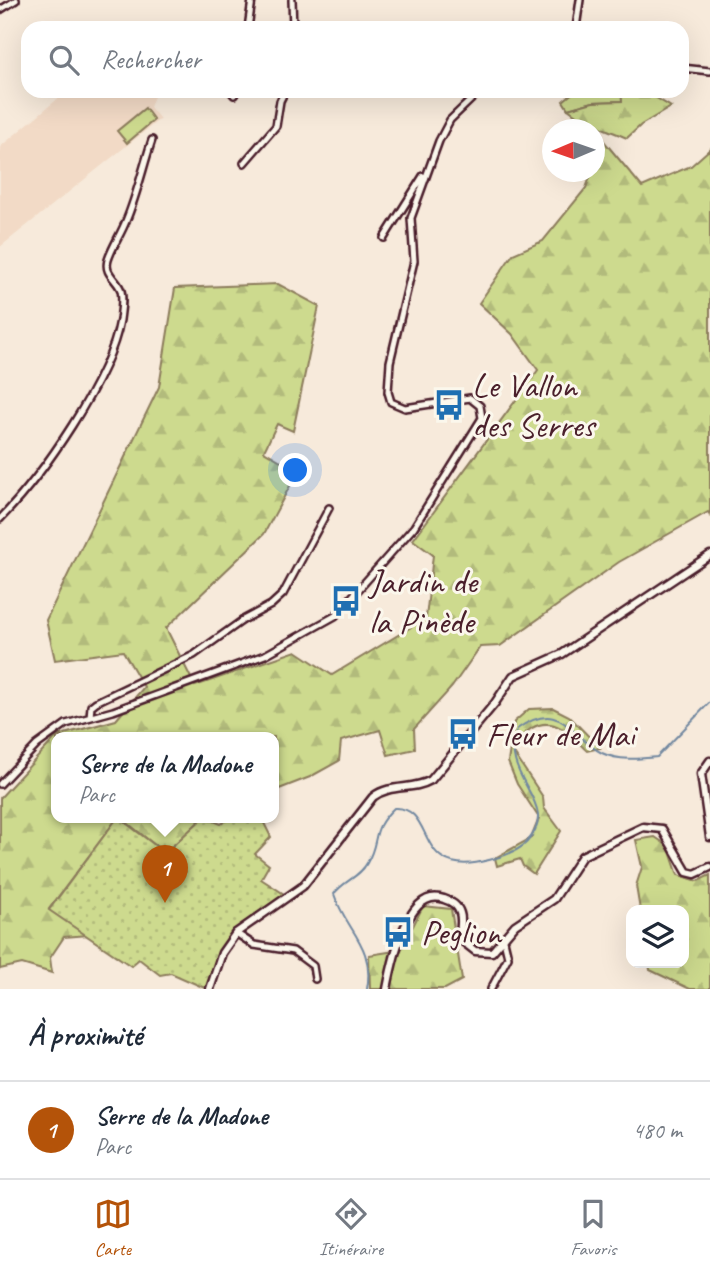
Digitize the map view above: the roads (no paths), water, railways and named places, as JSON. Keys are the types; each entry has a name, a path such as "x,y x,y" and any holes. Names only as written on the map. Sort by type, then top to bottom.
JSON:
{"street":[{"path":"0,9 16,0"},
{"path":"249,21 252,0"},
{"path":"292,0 293,21"},
{"path":"577,21 580,0"},
{"path":"689,69 710,71"},
{"path":"244,163 276,126 282,98"},
{"path":"54,732 265,655 327,622 344,609 414,527 438,491 482,418 482,411 476,400 470,397 397,407 388,397 390,362 414,261 411,218 424,176 450,120 473,98"},
{"path":"0,519 31,486 46,464 93,386 112,346 120,317 121,294 108,271 108,261 127,220 152,140"},
{"path":"384,238 416,183 424,176"},
{"path":"90,717 91,706 96,702 194,655 243,620 271,605 283,594 329,508"},
{"path":"210,989 222,953 236,933 303,886 373,797 387,789 418,787 431,780 495,703 513,677 562,654 710,555"},
{"path":"0,784 51,735"},
{"path":"710,761 701,774 710,836"},
{"path":"387,989 404,932 413,911 424,900 440,898 455,905 460,911 461,940 475,951 492,952 515,925 554,899 582,856 643,827 662,829 687,872 695,874 710,867"},
{"path":"236,933 254,945 293,951 313,966 315,979"},
{"path":"491,989 508,957 504,940"}],"waterway":[{"path":"367,989 367,961 363,949 334,894 364,868 381,823 394,808 408,811 416,818 436,852 447,860 464,864 504,856 527,842 536,828 538,815 535,802 516,763 513,747 517,729 532,720 555,718 590,746 608,756 629,759 657,757 710,702"}],"place":[{"name":"Le Vallon des Serres","path":"449,405"},
{"name":"Jardin de la Pinède","path":"346,601"},
{"name":"Fleur de Mai","path":"463,734"},
{"name":"Serre de la Madone","path":"165,903"},
{"name":"Peglion","path":"398,932"}]}
